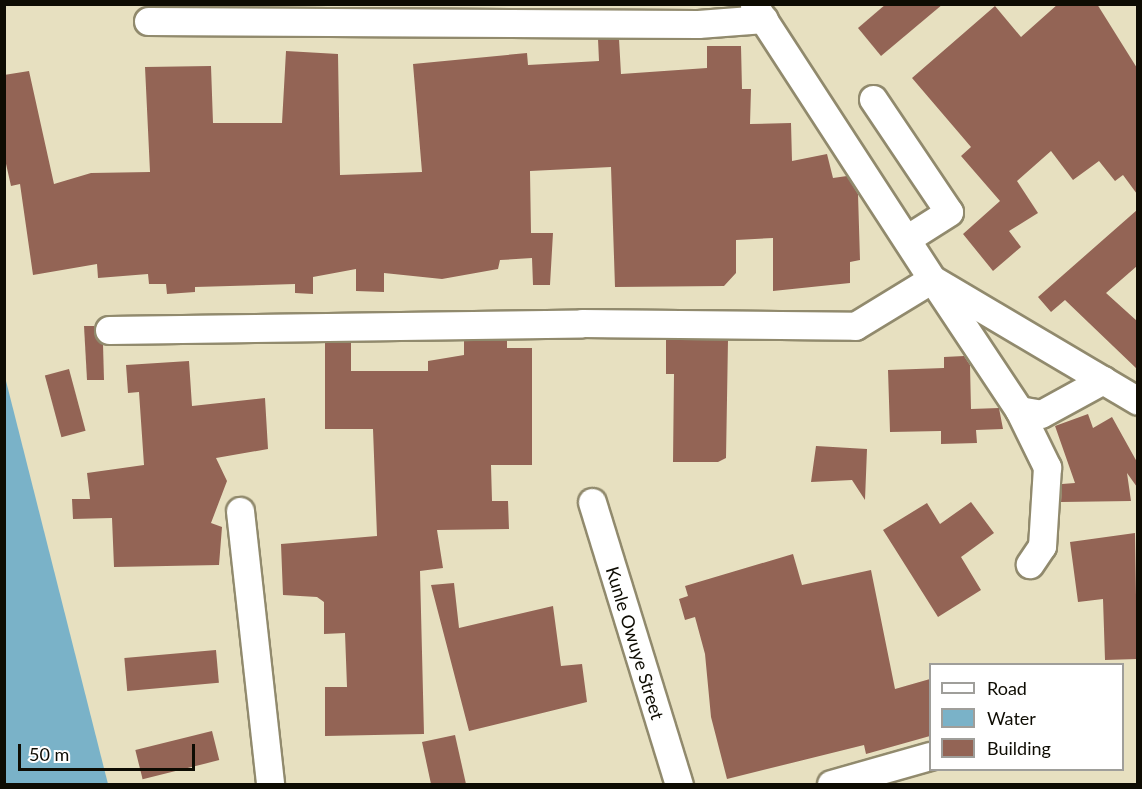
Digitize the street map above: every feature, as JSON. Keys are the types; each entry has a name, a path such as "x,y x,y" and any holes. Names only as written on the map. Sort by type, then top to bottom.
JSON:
{"street":[{"path":"148,21 698,24 759,12 909,238 932,279 1019,411 1047,467 1042,546 1030,564"},
{"path":"873,99 949,212 909,238"},
{"path":"110,330 582,322 855,326 932,279"},
{"path":"932,279 1137,401"},
{"path":"1019,411 1041,414 1103,380"},
{"name":"Kunle Owuye Street","path":"592,502 679,784"},
{"path":"240,511 270,784"},
{"path":"831,784 929,756"}],"water":[{"path":"5,377 108,784 5,784"}],"building":[{"path":"886,4 943,4 881,56 858,28"},
{"path":"1058,4 1097,4 1137,68 1137,194 1123,175 1115,181 1099,161 1073,180 1051,151 1017,181 1038,213 1009,231 1021,247 993,271 963,234 1000,201 961,156 971,147 912,78 995,6 1021,37"},
{"path":"598,39 619,39 621,74 707,68 707,46 741,46 742,89 751,89 750,124 791,123 792,161 827,154 833,178 847,176 858,194 860,260 850,262 850,283 773,291 773,238 736,240 736,273 724,286 615,287 611,167 530,171 531,233 553,233 550,285 533,285 532,258 500,260 498,269 442,279 384,273 384,292 356,291 356,269 313,277 313,294 295,293 295,284 195,287 195,292 167,294 166,284 149,284 148,274 98,278 97,264 33,275 20,184 11,186 4,155 4,75 29,71 54,184 91,173 150,172 145,67 211,66 213,123 282,123 286,51 338,54 340,175 422,172 413,64 527,53 528,65 599,61"},
{"path":"1137,210 1137,266 1106,293 1137,321 1137,369 1065,300 1051,312 1038,297"},
{"path":"84,326 94,326 103,344 104,380 87,380"},
{"path":"464,340 507,340 507,348 532,348 532,465 491,465 492,501 508,501 509,529 437,530 443,568 420,571 424,734 325,736 325,687 347,687 345,633 324,634 324,602 317,597 283,595 281,544 377,536 373,429 325,429 325,343 351,342 351,371 428,371 428,361 464,355"},
{"path":"666,340 728,340 726,458 718,462 673,462 674,374 666,374"},
{"path":"964,356 970,365 971,409 999,408 1003,429 976,430 977,443 941,444 941,431 890,432 888,370 944,368 944,357"},
{"path":"189,361 192,406 265,398 268,449 216,458 227,481 211,523 222,527 219,565 114,567 112,518 73,519 72,499 90,499 87,473 144,465 139,392 128,393 126,365"},
{"path":"69,369 86,431 61,437 45,375"},
{"path":"1088,414 1093,428 1112,417 1137,462 1137,487 1127,473 1131,501 1061,502 1062,484 1075,483 1055,426"},
{"path":"816,446 867,449 865,500 852,480 811,482"},
{"path":"971,502 994,533 961,557 981,590 938,617 883,530 927,503 940,524"},
{"path":"1135,533 1137,659 1105,660 1103,599 1078,602 1070,542"},
{"path":"793,554 802,585 871,570 895,689 929,679 929,736 866,754 864,745 727,779 711,717 705,654 695,617 685,620 679,599 688,596 685,586"},
{"path":"454,583 459,628 553,606 561,666 582,664 587,702 469,731 431,585"},
{"path":"216,650 219,683 127,691 124,658"},
{"path":"212,731 219,760 143,779 135,750"},
{"path":"455,735 466,784 431,784 422,742"}]}
